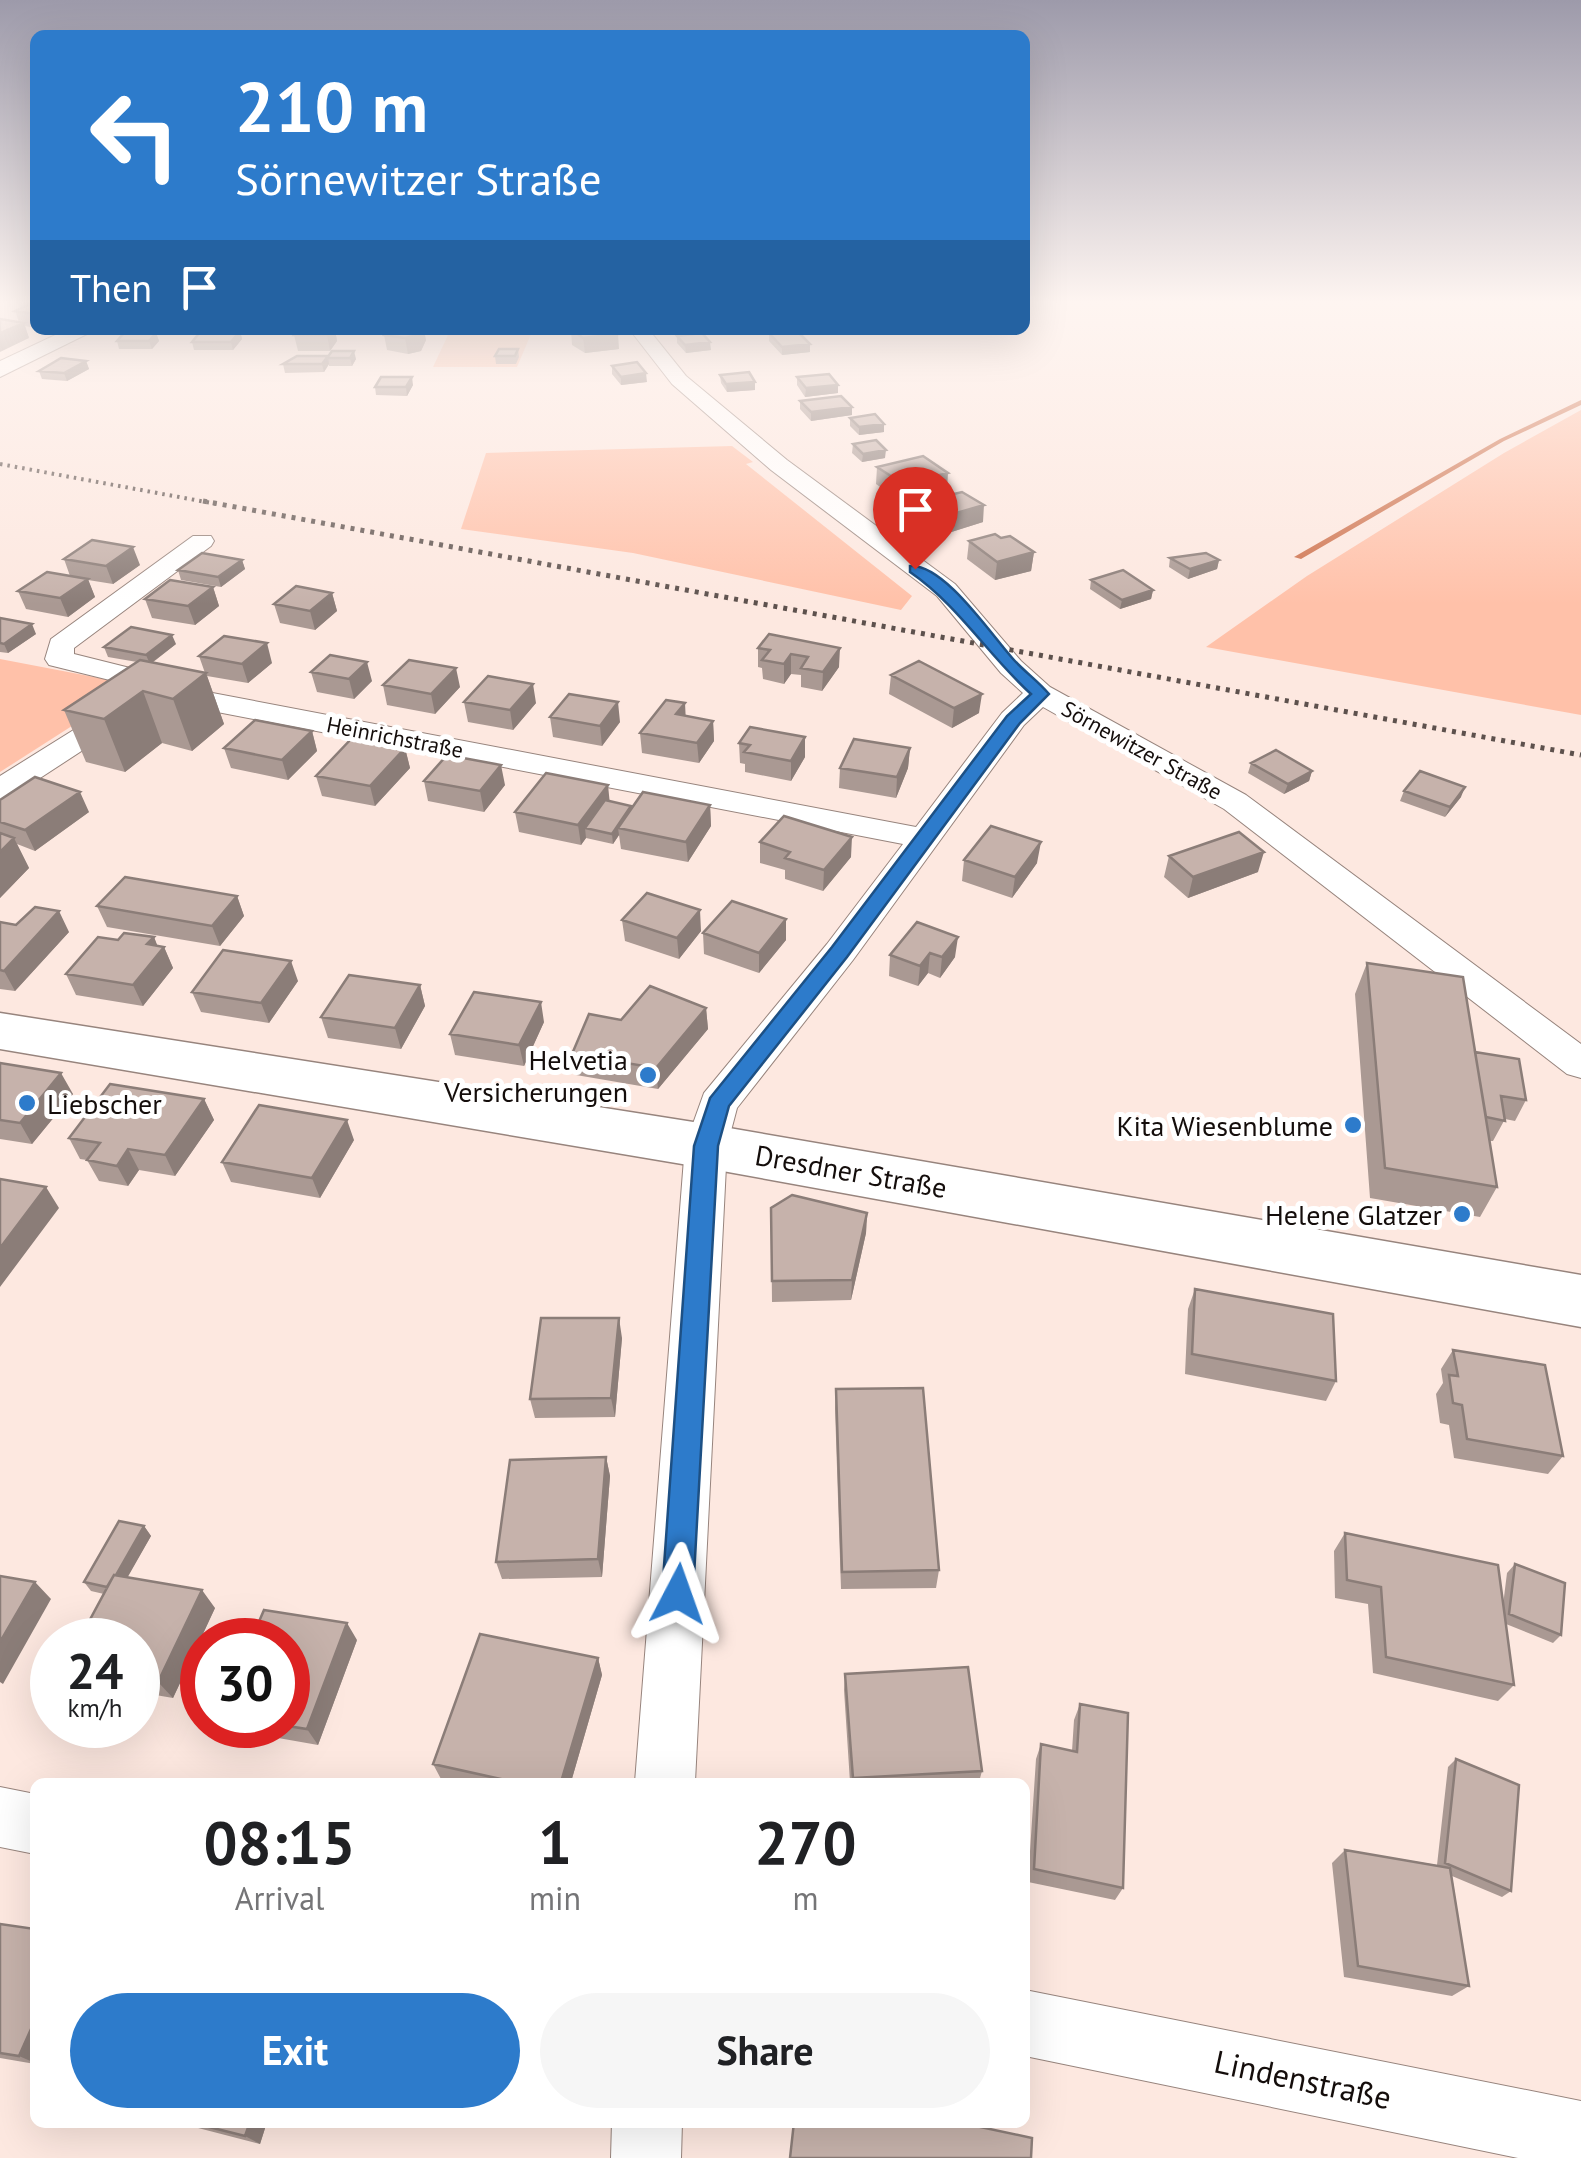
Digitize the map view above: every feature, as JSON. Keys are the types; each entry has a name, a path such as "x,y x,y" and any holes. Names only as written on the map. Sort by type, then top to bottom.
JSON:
{"main road":[{"name":"Dresdner Straße","path":"0,1031 706,1146 1581,1301"}],"street":[{"name":"Sörnewitzer Straße","path":"705,403 821,500 946,590 1011,668 1040,694 1235,802 1581,1064"},
{"name":"Heinrichstraße","path":"202,541 61,645 59,658 144,680 155,691 923,838"},
{"path":"0,790 155,691"},
{"path":"666,1778 706,1146 718,1104 840,952 1014,719 1040,694"},
{"path":"0,1817 30,1823"},
{"name":"Lindenstraße","path":"1030,2024 1581,2136"},
{"path":"646,2158 647,2128"}],"shaded area":[{"path":"1581,410 1581,715 1206,647 1307,576 1504,453"},
{"path":"732,446 753,462 746,464 912,596 901,610 633,553 461,529 486,453"},
{"path":"0,659 136,685 0,772"}],"building":[{"path":"802,403 848,403 852,407 811,412"},
{"path":"875,414 884,424 859,427 850,418"},
{"path":"876,440 886,450 863,454 853,444"},
{"path":"923,456 948,473 911,482 903,476 894,478 877,467"},
{"path":"943,488 954,494 962,492 984,505 946,516 914,496"},
{"path":"995,534 1001,538 1010,536 1034,552 997,562 969,541"},
{"path":"92,540 133,547 106,566 64,559"},
{"path":"202,553 242,560 218,577 178,570"},
{"path":"1206,553 1219,560 1190,569 1170,558"},
{"path":"1123,570 1153,590 1122,600 1091,580"},
{"path":"47,572 88,579 60,598 18,591"},
{"path":"170,580 213,587 188,606 145,599"},
{"path":"296,586 332,593 310,611 274,604"},
{"path":"0,618 32,624 4,644 0,643"},
{"path":"131,627 172,635 146,655 104,647"},
{"path":"769,634 840,648 823,672 801,668 808,657 791,654 784,664 762,660 770,650 758,648"},
{"path":"224,636 267,643 242,664 199,656"},
{"path":"330,655 367,662 349,679 311,672"},
{"path":"140,660 206,673 173,699 143,691 104,719 64,710"},
{"path":"409,660 456,668 431,694 383,685"},
{"path":"919,661 982,694 954,708 891,675"},
{"path":"488,676 533,684 510,710 464,702"},
{"path":"569,694 618,702 600,726 550,717"},
{"path":"666,700 685,703 676,714 713,721 697,743 640,733"},
{"path":"255,720 312,731 282,760 224,748"},
{"path":"750,727 805,737 791,761 744,752 750,745 739,743"},
{"path":"373,735 395,739 389,745 405,748 370,786 316,776 352,738 368,741"},
{"path":"854,739 910,748 897,777 840,768"},
{"path":"1276,750 1312,771 1288,784 1251,763"},
{"path":"447,755 501,765 480,791 424,781"},
{"path":"1420,771 1465,787 1450,807 1404,791"},
{"path":"546,773 608,785 578,825 515,812"},
{"path":"35,777 80,792 25,830 0,822 0,800"},
{"path":"643,792 710,805 686,842 618,828"},
{"path":"605,800 631,806 612,834 585,828"},
{"path":"784,816 852,837 824,870 785,858 790,852 760,842"},
{"path":"991,826 1041,842 1015,877 964,860"},
{"path":"1239,832 1264,852 1193,877 1169,856"},
{"path":"0,833 14,838 0,852"},
{"path":"125,877 237,896 212,926 97,906"},
{"path":"647,893 700,910 677,938 622,920"},
{"path":"732,901 786,919 759,953 703,933"},
{"path":"35,907 59,911 4,971 0,970 0,922 16,925"},
{"path":"917,922 958,937 942,957 930,953 920,966 890,955"},
{"path":"124,933 154,937 147,944 164,947 133,985 66,974 98,937 118,940"},
{"path":"223,950 291,961 261,1003 192,992"},
{"path":"1367,963 1463,977 1497,1187 1385,1168"},
{"path":"349,975 420,985 395,1028 321,1017"},
{"path":"650,986 706,1008 656,1068 572,1054 589,1014 621,1020"},
{"path":"474,992 541,1002 519,1045 450,1034"},
{"path":"1475,1052 1519,1059 1526,1100 1501,1096 1505,1121 1486,1117"},
{"path":"0,1063 61,1073 20,1123 0,1120"},
{"path":"110,1084 204,1099 165,1155 128,1149 117,1166 87,1160 100,1143 69,1138"},
{"path":"259,1105 347,1120 312,1178 222,1162"},
{"path":"0,1179 46,1187 0,1248"},
{"path":"792,1195 867,1213 852,1280 772,1281 771,1208"},
{"path":"1195,1289 1333,1314 1336,1381 1192,1354"},
{"path":"541,1318 619,1318 611,1398 530,1399"},
{"path":"1453,1350 1545,1365 1563,1456 1467,1439 1462,1405 1453,1403 1449,1375 1458,1376"},
{"path":"923,1388 939,1570 842,1572 836,1389"},
{"path":"606,1457 598,1559 496,1562 510,1460"},
{"path":"119,1521 144,1526 107,1587 84,1582"},
{"path":"1345,1533 1498,1565 1514,1685 1386,1657 1381,1587 1347,1580"},
{"path":"1515,1564 1565,1583 1561,1635 1509,1614"},
{"path":"114,1575 202,1590 189,1618 180,1618 180,1636 160,1678 160,1618 91,1618"},
{"path":"0,1576 35,1582 0,1642"},
{"path":"264,1610 347,1623 310,1721 310,1618 261,1618"},
{"path":"480,1634 598,1658 562,1778 496,1778 433,1764"},
{"path":"968,1667 982,1771 853,1778 845,1674"},
{"path":"1080,1704 1128,1713 1123,1888 1034,1869 1041,1744 1077,1752"},
{"path":"1456,1759 1519,1785 1511,1891 1445,1863"},
{"path":"1345,1850 1450,1868 1469,1986 1358,1966"},
{"path":"0,1924 30,1928 30,2031 19,2056 0,2053"},
{"path":"213,2128 248,2128 245,2136"},
{"path":"793,2128 985,2128 1032,2138 1031,2158 790,2158"}],"waterway":[{"path":"1298,557 1502,440 1580,403"}],"railway":[{"path":"0,464 217,504"},
{"path":"203,501 1581,755"}],"place":[{"name":"Helvetia Versicherungen","path":"648,1075"},
{"name":"Liebscher","path":"27,1103"},
{"name":"Kita Wiesenblume","path":"1353,1125"},
{"name":"Helene Glatzer","path":"1462,1214"}],"route":[{"path":"678,1594 706,1146 718,1104 840,952 1014,719 1040,694 1011,668 946,590 915,569"}]}
